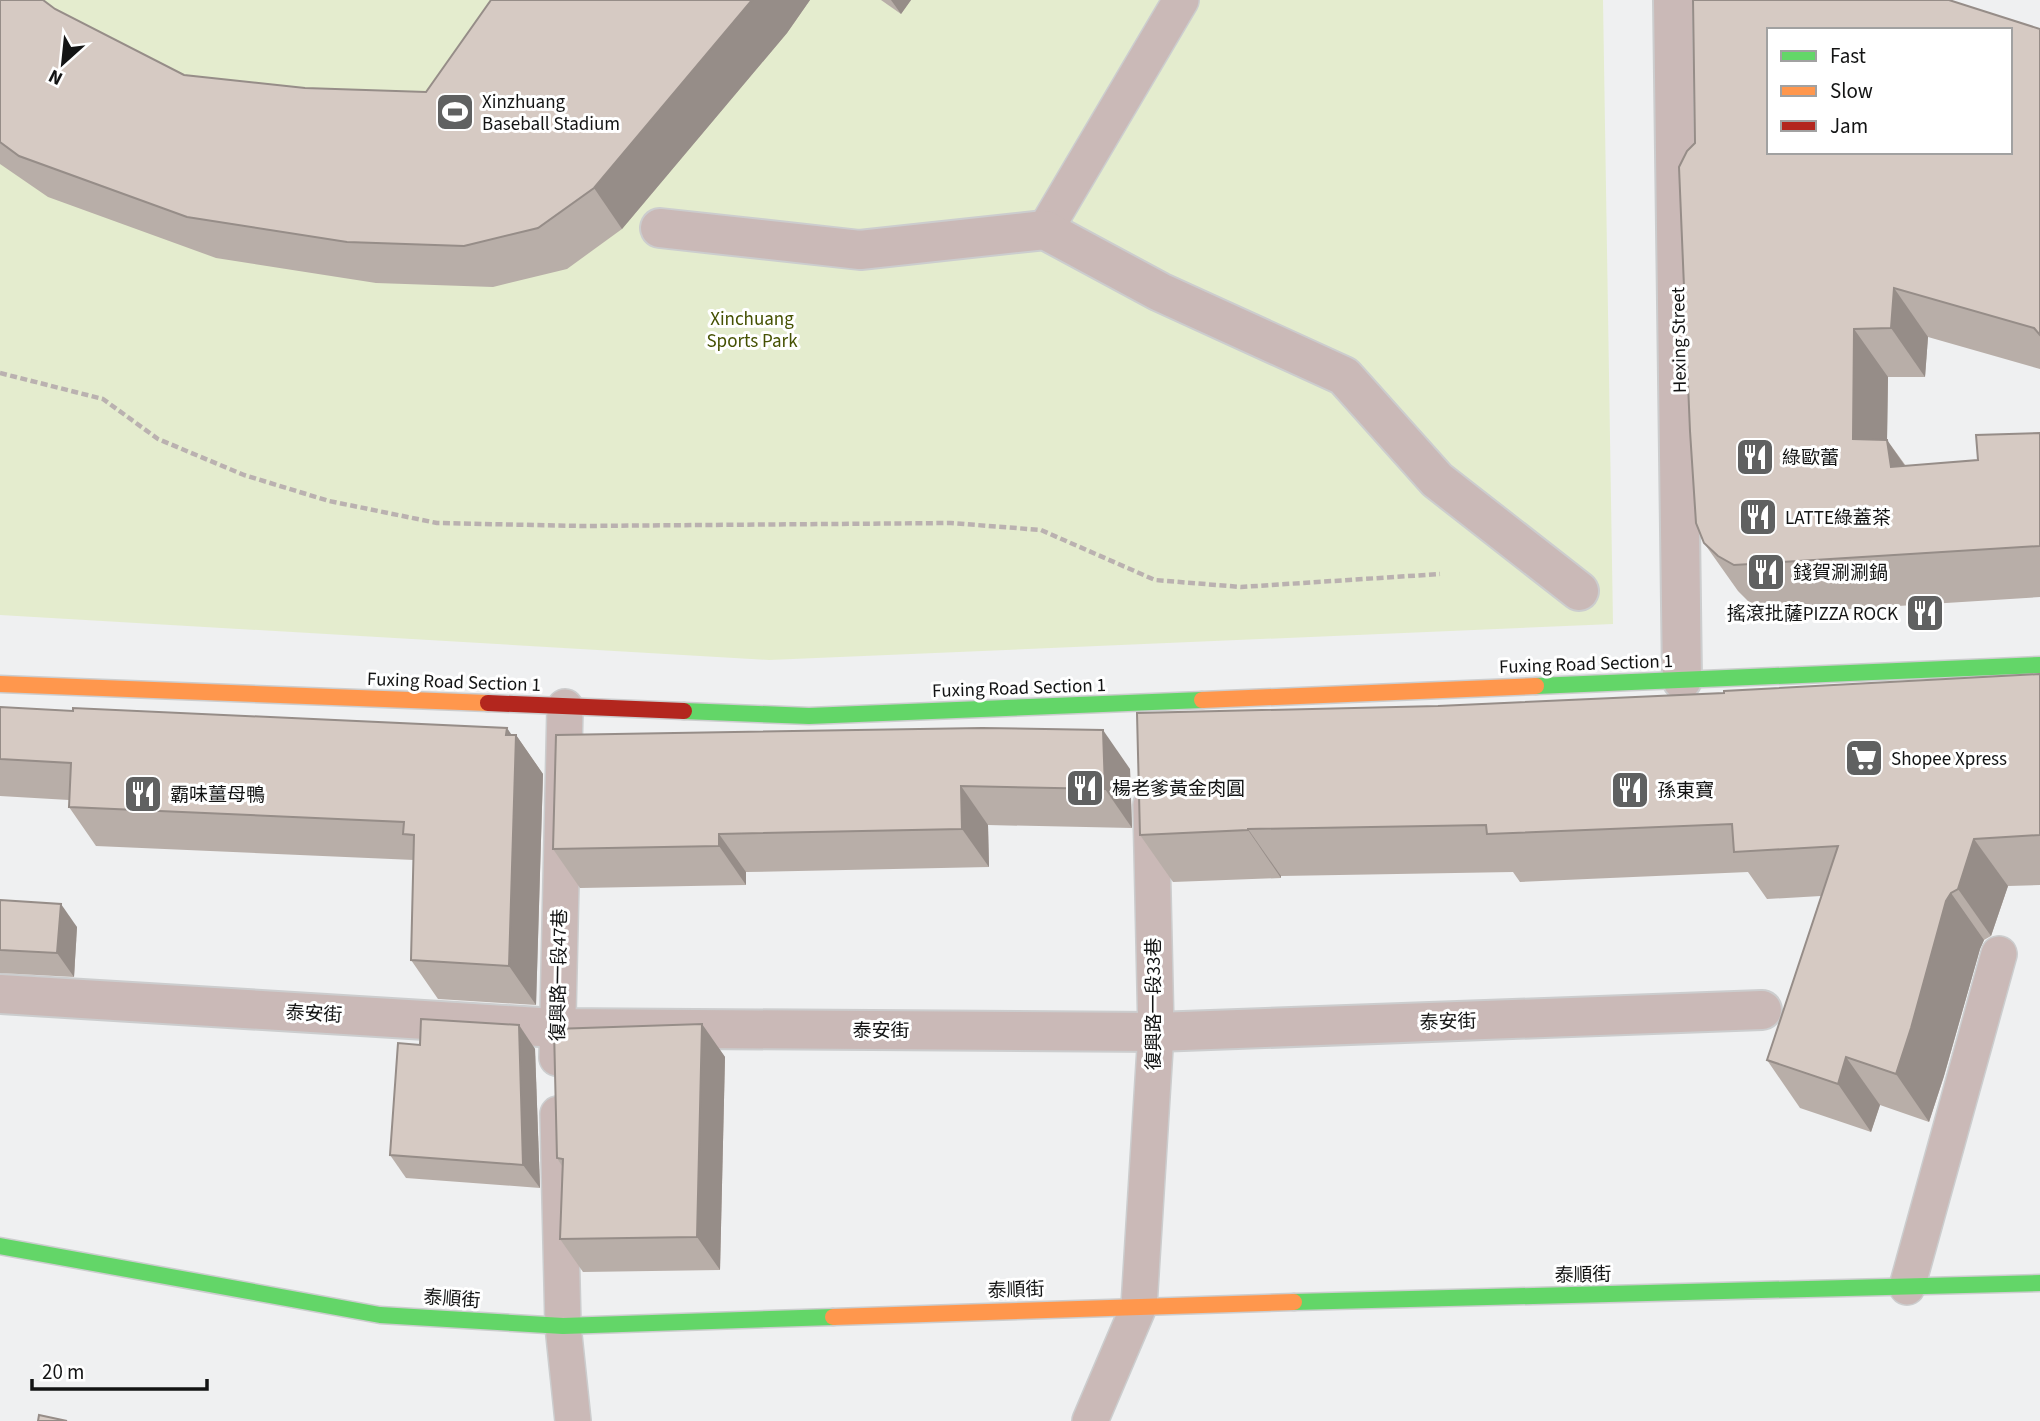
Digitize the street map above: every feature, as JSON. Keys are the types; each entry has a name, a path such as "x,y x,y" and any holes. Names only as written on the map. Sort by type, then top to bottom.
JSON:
{"street":[{"name":"Hexing Street","path":"1673,0 1682,680"},
{"path":"660,228 860,250 1045,230 1160,292 1344,376 1437,480 1579,591"},
{"name":"Fuxing Road Section 1","path":"0,684 809,716 1149,715 1682,680 2040,665"},
{"name":"泰安街","path":"0,995 556,1028 1156,1032 1762,1010"},
{"name":"泰順街","path":"0,1246 380,1315 564,1326 1139,1306 2040,1283"}],"lane":[{"path":"1045,230 1181,0"},
{"name":"復興路一段47巷","path":"565,707 556,1028 564,1326 573,1421"},
{"name":"復興路一段33巷","path":"1090,1421 1139,1306 1156,1032 1150,769"},
{"path":"1907,1287 1999,954"}],"path":[{"path":"0,373 103,399 158,439 244,475 329,501 437,523 596,526 951,523 1041,530 1155,580 1241,587 1440,574"}],"green space":[{"name":"Xinchuang Sports Park","path":"0,0 1603,0 1613,624 769,660 0,615"}],"building":[{"path":"0,0 43,0 55,9 184,75 305,88 426,92 491,0 752,0 594,188 538,228 464,246 347,242 187,217 19,156 0,142"},
{"path":"1693,0 1949,0 2040,29 2040,335 2034,328 1894,288 1891,328 1854,329 1853,439 1887,440 1891,467 1978,460 1976,435 2040,433 2040,546 1734,565 1718,556 1704,543 1696,523 1690,431 1679,167 1687,151 1695,143"},
{"path":"2040,674 2040,835 1974,839 1958,889 1951,893 1946,901 1896,1074 1846,1057 1838,1084 1767,1060 1838,846 1734,852 1732,824 1487,834 1486,825 1248,829 1140,835 1137,713 1438,706 1724,693"},
{"path":"0,707 507,728 506,735 516,735 509,966 411,960 414,835 403,834 404,822 69,807 71,763 0,759"},
{"path":"982,728 1103,730 1105,789 961,786 962,829 719,834 719,846 553,849 556,735"},
{"path":"0,900 61,904 57,953 0,950"},
{"path":"421,1019 519,1025 523,1165 390,1155 398,1043 420,1045"},
{"path":"702,1024 697,1237 560,1239 563,1159 557,1158 554,1029"},
{"path":"39,1415 67,1421 38,1421"}],"traffic: fast":[{"path":"1536,686 2040,665"},
{"path":"684,711 809,716 1202,700"},
{"path":"0,1246 380,1315 563,1326 833,1317"},
{"path":"1294,1302 2040,1283"}],"traffic: slow":[{"path":"0,684 488,703"},
{"path":"1202,700 1536,686"},
{"path":"833,1317 1294,1302"}],"traffic: jam":[{"path":"488,703 684,711"}],"place":[{"name":"Xinzhuang Baseball Stadium","path":"455,112"},
{"name":"綠歐蕾","path":"1755,457"},
{"name":"LATTE綠蓋茶","path":"1758,517"},
{"name":"錢賀涮涮鍋","path":"1766,572"},
{"name":"搖滾批薩PIZZA ROCK","path":"1925,613"},
{"name":"Shopee Xpress","path":"1864,758"},
{"name":"楊老爹黃金肉圓","path":"1085,788"},
{"name":"孫東寶","path":"1630,790"},
{"name":"霸味薑母鴨","path":"143,794"}]}
